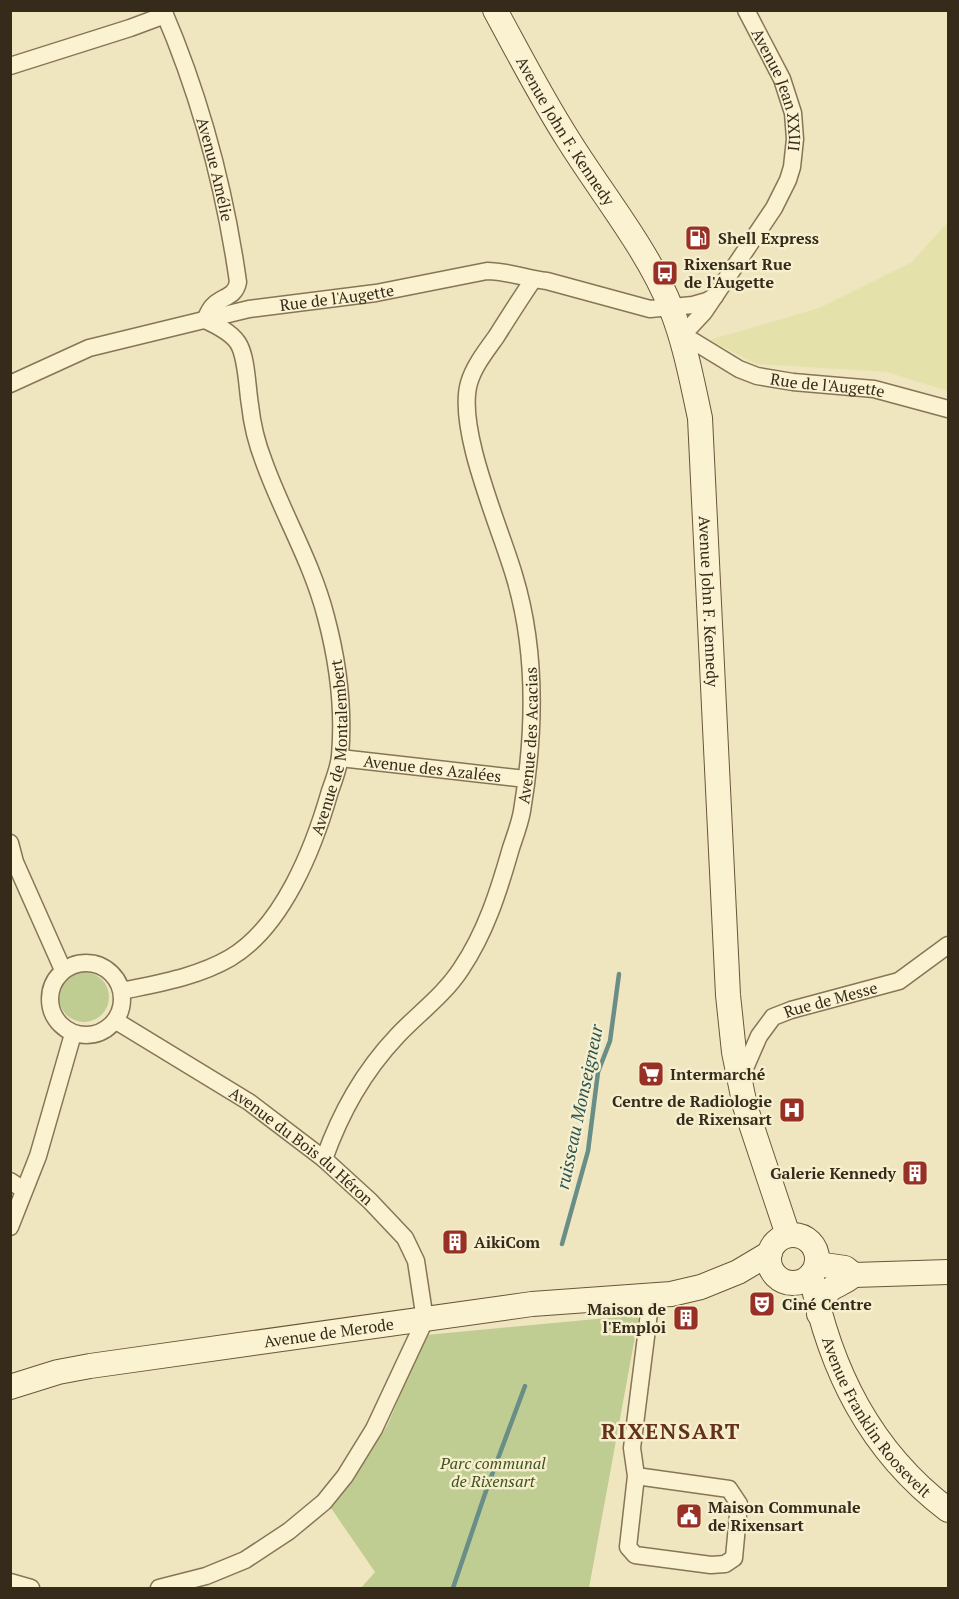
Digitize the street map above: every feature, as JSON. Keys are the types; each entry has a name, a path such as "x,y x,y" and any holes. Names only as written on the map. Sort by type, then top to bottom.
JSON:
{"main road":[{"name":"Avenue John F. Kennedy","path":"495,10 567,139 640,249 670,306 680,333 700,418 728,995 739,1083 788,1235"},
{"path":"788,1235 798,1235 807,1239 817,1252 814,1270 802,1281 792,1283 782,1280 774,1273 770,1263 773,1245 780,1238 788,1235"},
{"name":"Avenue de Merode","path":"10,1388 58,1372 90,1366 532,1304 651,1297 701,1287 738,1272 770,1253"},
{"path":"814,1270 845,1268 854,1275 948,1272"},
{"name":"Avenue Franklin Roosevelt","path":"814,1270 819,1314 850,1395 872,1431 899,1467 948,1510"},
{"name":"Avenue Franklin Roosevelt","path":"819,1314 823,1297 827,1291 854,1275"}],"street":[{"name":"Avenue Jean XXIII","path":"680,333 690,327 704,312 774,208 788,180 795,139 793,112 782,79 746,10"},
{"path":"10,66 130,28 164,13"},
{"name":"Avenue Amélie","path":"164,13 185,67 224,201 237,273 236,289 230,296 213,305 205,320"},
{"name":"Rue de l'Augette","path":"10,384 89,348 249,309 376,293 487,271 499,271 533,280 547,281 650,309 670,306"},
{"name":"Avenue des Acacias","path":"324,1160 334,1130 357,1086 399,1034 428,1008 462,968 485,926 503,877 522,813 532,726 530,670 524,616 514,574 471,438 466,407 469,382 480,361 533,280"},
{"path":"670,306 693,305 708,301 715,296"},
{"name":"Avenue de Montalembert","path":"122,991 204,971 231,957 256,938 280,905 302,868 322,819 340,758 337,667 319,593 309,562 264,463 252,418 242,352 238,342 219,327 205,320"},
{"name":"Rue de l'Augette","path":"680,333 739,369 757,376 793,382 874,389 948,409"},
{"name":"Avenue des Azalées","path":"340,758 526,779"},
{"path":"10,843 13,862 63,970"},
{"name":"Rue de Messe","path":"739,1083 759,1036 773,1017 899,981 948,945"},
{"path":"98,965 109,971 120,982 122,991 120,1012 116,1020 99,1032 73,1034 64,1029 52,1012 50,1001 53,985 63,970 72,966 98,965"},
{"name":"Avenue du Bois du Héron","path":"116,1020 249,1102 324,1160 370,1201 405,1238 416,1261 425,1320"},
{"path":"10,1227 17,1185 38,1156 73,1034"},
{"path":"636,1476 729,1489 739,1504 734,1558 725,1564 711,1565 635,1555 628,1547 636,1476 632,1448 651,1297"},
{"path":"159,1588 206,1576 245,1560 289,1531 324,1502 345,1476 374,1429 425,1320"},
{"path":"10,1581 31,1588"}],"shaded area":[{"path":"948,222 948,391 887,372 756,364 710,340 819,308 912,262"}],"green space":[{"path":"79,972 89,972 102,979 109,992 109,1002 102,1015 89,1022 79,1022 70,1018 63,1011 59,1002 59,992 63,983 70,976"},
{"name":"Parc communal de Rixensart","path":"639,1315 589,1588 361,1588 375,1572 331,1508 387,1426 426,1335"}],"waterway":[{"name":"ruisseau Monseigneur","path":"562,1244 588,1151 598,1072 610,1041 619,974"},
{"name":"ruisseau Monseigneur","path":"453,1588 525,1386"}],"place":[{"name":"Shell Express","path":"698,238"},
{"name":"Rixensart Rue de l'Augette","path":"665,273"},
{"name":"Intermarché","path":"651,1074"},
{"name":"Centre de Radiologie de Rixensart","path":"792,1110"},
{"name":"Galerie Kennedy","path":"915,1173"},
{"name":"AikiCom","path":"455,1242"},
{"name":"Ciné Centre","path":"762,1304"},
{"name":"Maison de l'Emploi","path":"686,1318"},
{"name":"Maison Communale de Rixensart","path":"689,1516"}],"district":[{"name":"RIXENSART","path":"671,1431"}]}
